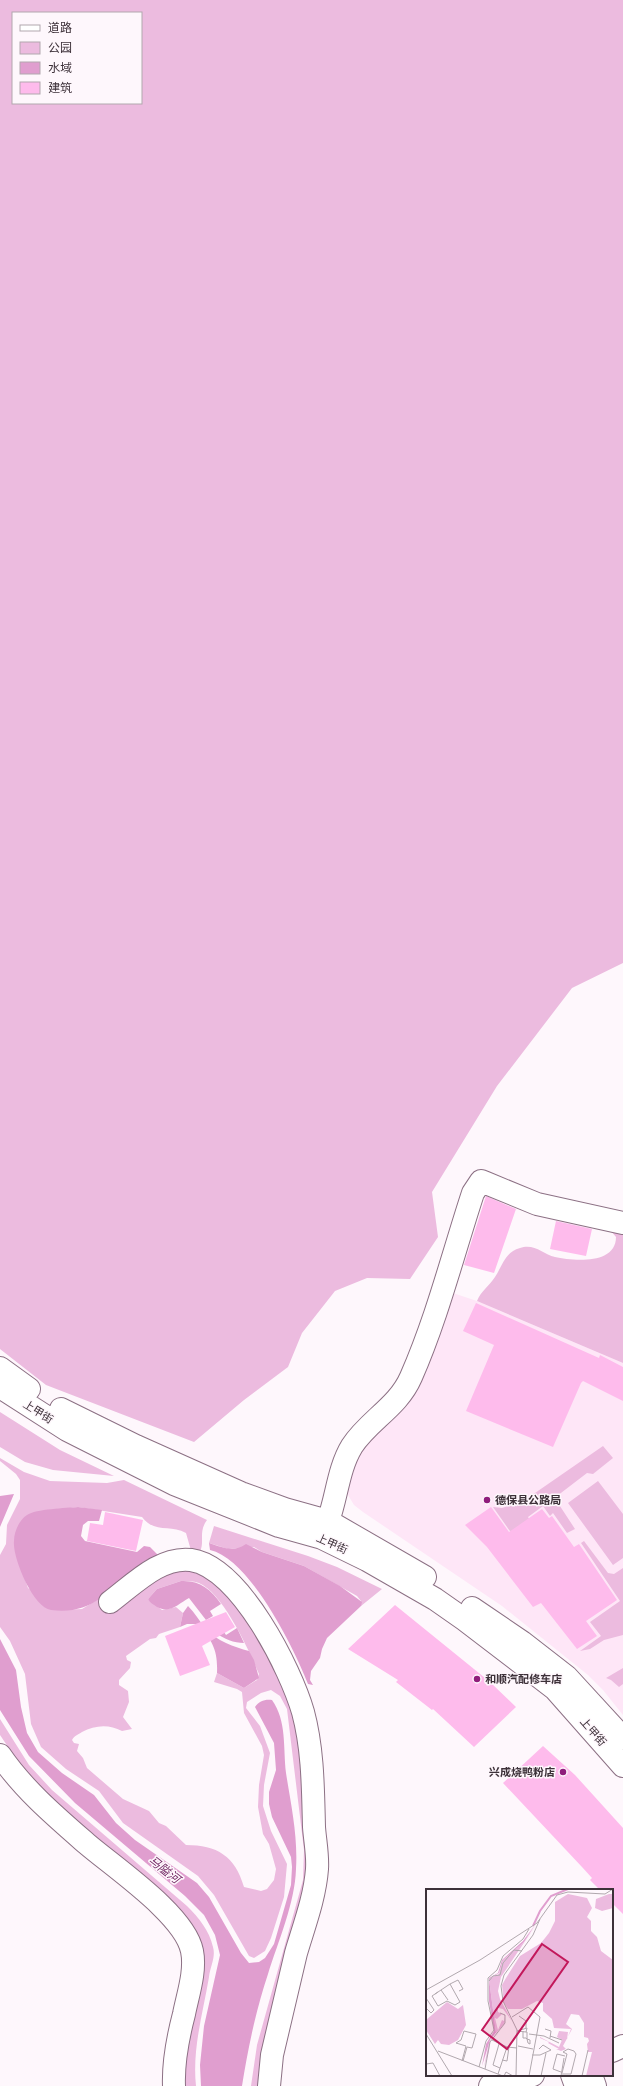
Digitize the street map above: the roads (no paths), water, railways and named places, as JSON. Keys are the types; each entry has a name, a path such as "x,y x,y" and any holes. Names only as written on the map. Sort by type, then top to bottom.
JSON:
{"street":[{"path":"328,1521 338,1480 352,1447 362,1434 391,1408 410,1378 444,1287 469,1205 477,1184 481,1181 537,1204 623,1223"},
{"name":"上甲街","path":"0,1368 47,1401 76,1418 241,1493 285,1509 328,1521 417,1572 522,1642 567,1677 623,1738"},
{"name":"上甲街","path":"0,1386 67,1430 126,1461 174,1484 232,1508 279,1526 322,1538 367,1560 435,1599 555,1689 623,1766"},
{"path":"110,1602 150,1572 162,1566 177,1561 190,1560 203,1564 234,1586 250,1608 268,1636 285,1668 301,1708 312,1772 317,1869 272,2056 269,2086"},
{"path":"0,1755 11,1771 57,1818 157,1902 175,1920 187,1938 192,1950 193,1964 178,2042 174,2086"},
{"path":"613,2051 623,2046"},
{"path":"490,2086 529,2076"},
{"path":"572,2076 576,2086"},
{"path":"591,2076 595,2086"}],"water":[{"path":"14,1494 0,1527 0,1496"},
{"path":"78,1507 102,1510 99,1521 88,1521 83,1525 81,1536 85,1541 137,1552 144,1546 150,1547 161,1558 144,1561 105,1595 87,1606 64,1611 51,1610 44,1607 37,1601 25,1581 16,1558 14,1548 15,1534 24,1517 31,1513 51,1509"},
{"path":"209,1543 232,1549 246,1544 262,1552 304,1566 340,1586 362,1602 361,1606 327,1638 320,1658 311,1671 310,1680 313,1685 308,1684 281,1628 255,1587 240,1570 225,1557 210,1550"},
{"path":"181,1581 193,1582 204,1586 213,1594 221,1604 210,1611 213,1616 206,1620 189,1598 170,1609 162,1609 157,1607 148,1599 157,1589"},
{"path":"188,1606 206,1629 215,1637 249,1651 254,1660 259,1678 244,1688 217,1673 216,1658 213,1646 199,1624 187,1624 180,1627 183,1613"},
{"path":"216,1620 226,1635 237,1628 244,1643 229,1640 216,1633"},
{"name":"马隘河","path":"0,1639 16,1670 21,1707 27,1733 38,1752 62,1773 94,1795 116,1823 135,1840 197,1883 209,1897 241,1953 249,1963 259,1962 265,1958 274,1944 291,1885 291,1857 272,1817 269,1804 269,1792 276,1770 274,1743 255,1707 260,1702 272,1700 277,1708 284,1735 286,1773 295,1833 295,1882 289,1909 256,2015 242,2086 201,2086 200,2065 204,2026 220,1955 215,1935 204,1915 185,1896 75,1803 29,1756 0,1710"}],"place":[{"name":"德保县公路局","path":"487,1500"},
{"name":"和顺汽配修车店","path":"477,1679"},
{"name":"兴成烧鸭粉店","path":"563,1772"}]}
